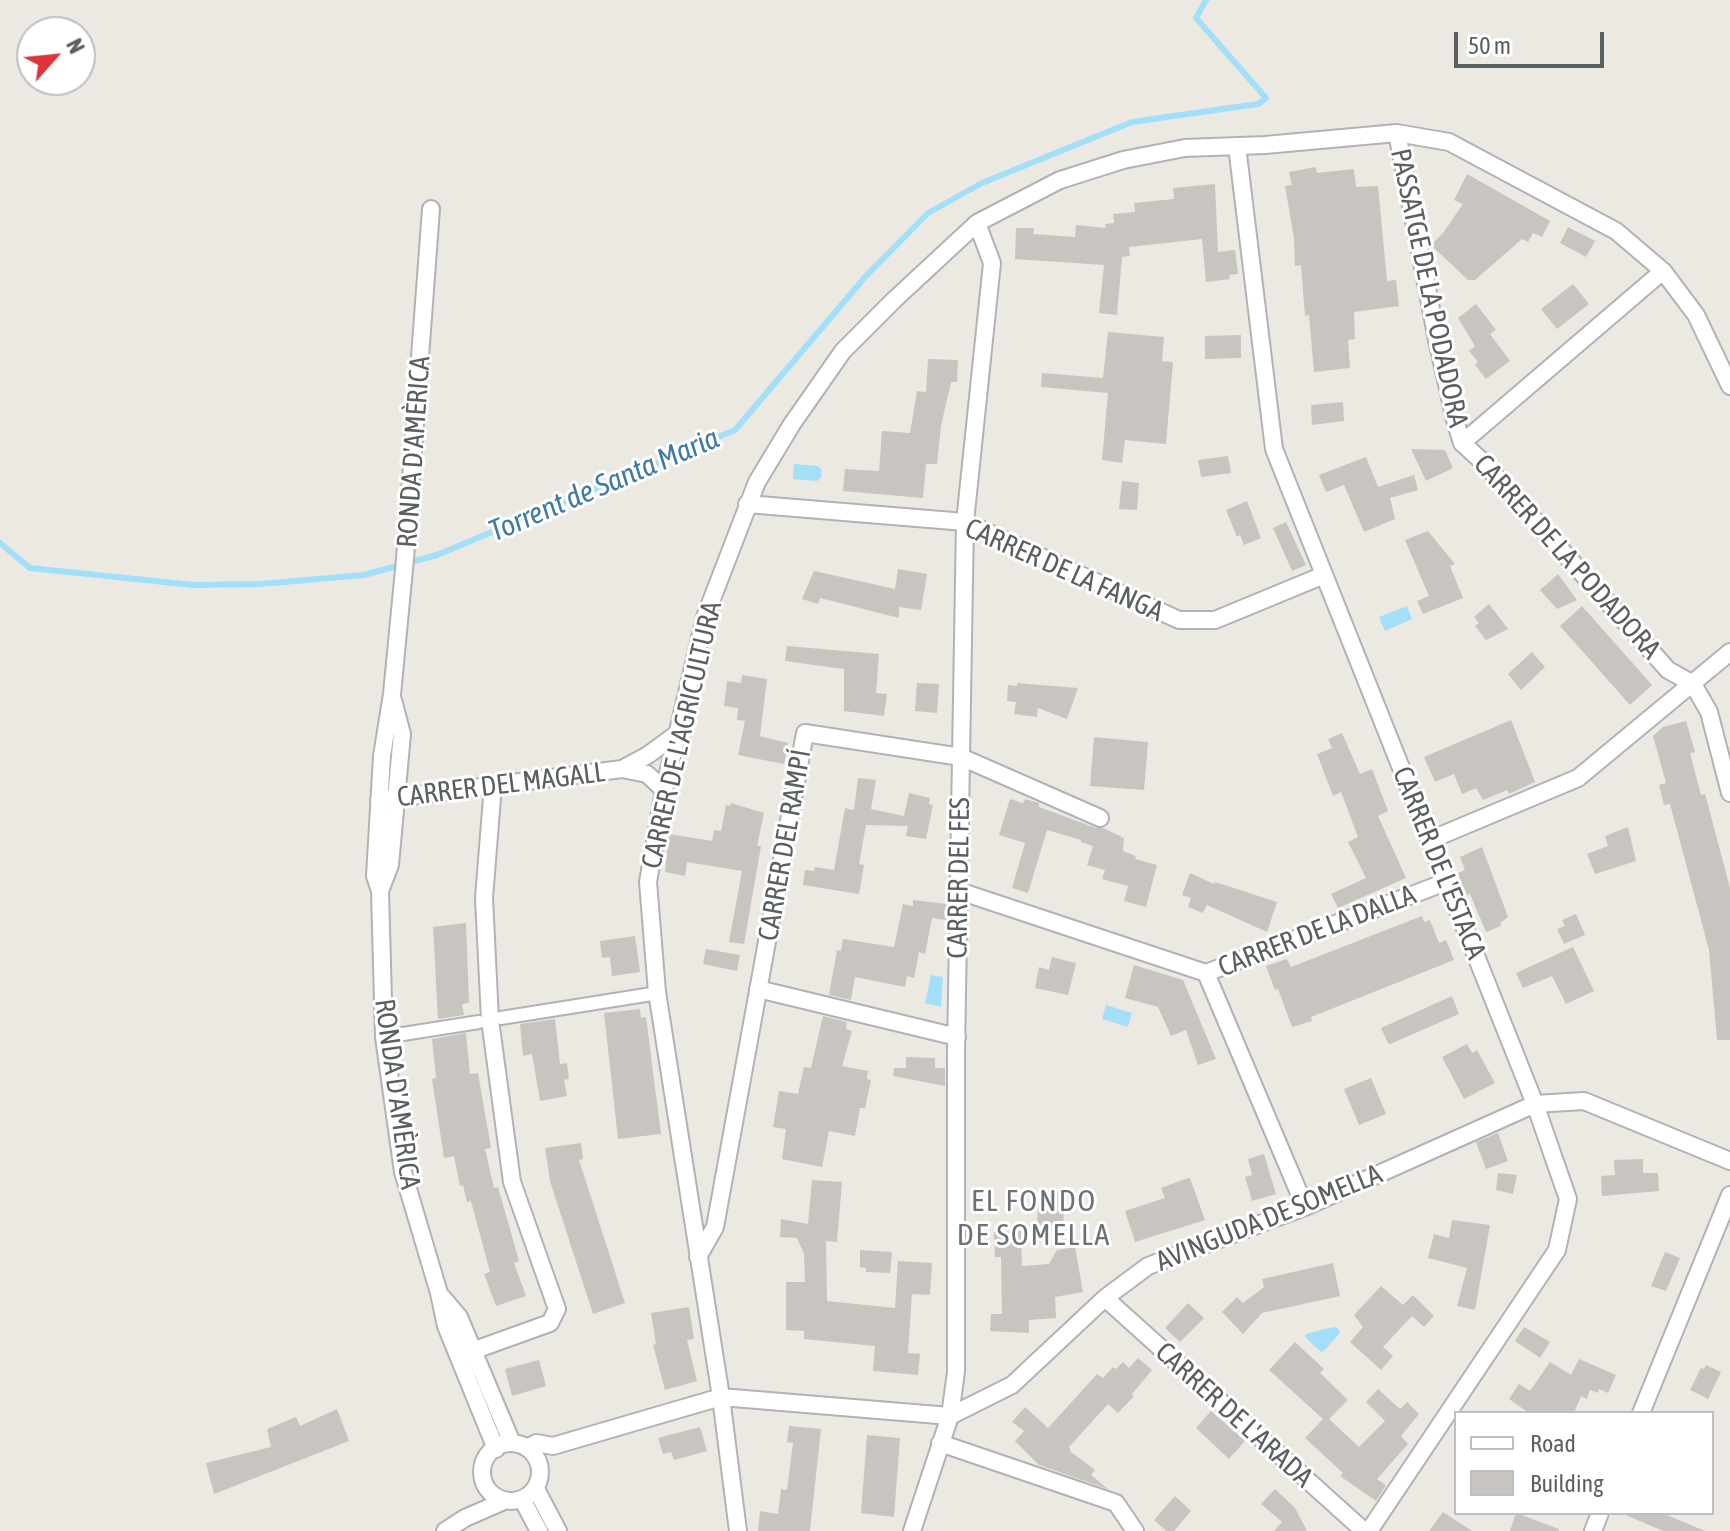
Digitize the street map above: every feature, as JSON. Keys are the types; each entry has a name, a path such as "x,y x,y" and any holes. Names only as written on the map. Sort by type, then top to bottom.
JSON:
{"street":[{"name":"CARRER DE L'AGRICULTURA","path":"738,1531 721,1397 657,992 648,882 664,790 705,617 757,482 792,424 843,351 977,223 1060,180 1123,160 1185,148 1397,133 1449,142 1616,231 1663,271 1696,315 1730,386"},
{"name":"PASSATGE DE LA PODADORA","path":"1397,133 1437,340 1462,443"},
{"name":"CARRER DE L'ESTACA","path":"1237,146 1274,449 1535,1104 1568,1199 1557,1250 1366,1531"},
{"name":"RONDA D'AMÈRICA","path":"431,209 392,694 402,734 387,800 390,865 380,891 384,1037 403,1172 446,1326 512,1447 540,1461"},
{"name":"CARRER DEL FES","path":"912,1531 950,1416 956,1372 957,1037 965,522 992,263 977,223"},
{"name":"CARRER DE LA PODADORA","path":"1663,271 1462,443 1668,670 1693,684"},
{"name":"CARRER DE LA FANGA","path":"747,504 965,522 1179,620 1215,620 1324,575"},
{"path":"1430,840 1578,778 1730,652"},
{"path":"1693,684 1709,712 1730,793"},
{"name":"CARRER DEL MAGALL","path":"622,769 678,733"},
{"name":"CARRER DEL RAMPÍ","path":"698,1257 715,1227 805,733 961,757 1100,818"},
{"name":"CARRER DEL MAGALL","path":"387,800 622,769 647,774 664,790"},
{"path":"472,1351 550,1323 557,1309 512,1182 490,1020 484,898 493,785"},
{"name":"CARRER DE LA DALLA","path":"959,891 1206,973 1446,882"},
{"path":"1206,973 1305,1207"},
{"path":"758,989 957,1037"},
{"path":"501,1018 652,994"},
{"path":"384,1037 479,1022"},
{"name":"AVINGUDA DE SOMELLA","path":"950,1416 1012,1385 1105,1298 1148,1266 1256,1228 1535,1104 1584,1101 1730,1161"},
{"path":"1642,1411 1730,1195"},
{"name":"RONDA D'AMÈRICA","path":"439,1293 459,1317 512,1447"},
{"name":"CARRER DE L'ARADA","path":"1105,1298 1366,1531"},
{"path":"504,1501 487,1490 481,1471 490,1450 536,1443 553,1446 721,1397 950,1416"},
{"path":"940,1443 1116,1503 1135,1531"},
{"path":"445,1531 465,1518 529,1494 541,1476 540,1461 553,1446"},
{"path":"465,1518 477,1498 487,1490"},
{"path":"529,1494 539,1531"},
{"path":"529,1494 558,1531"}],"water":[{"path":"794,464 818,466 822,470 821,478 817,481 793,479"},
{"path":"1407,606 1412,619 1385,631 1379,617"},
{"path":"931,975 943,977 941,1007 925,1003"},
{"path":"1106,1005 1132,1013 1128,1027 1102,1019"},
{"path":"1338,1328 1340,1333 1324,1351 1321,1352 1305,1337 1306,1334"}],"building":[{"path":"1316,167 1317,173 1354,169 1356,187 1378,186 1387,281 1396,280 1399,306 1354,312 1355,339 1348,340 1350,368 1314,372 1309,315 1305,316 1301,265 1295,266 1294,238 1285,186 1292,185 1289,172"},
{"path":"1467,174 1550,221 1542,237 1533,233 1528,242 1522,239 1475,280 1468,280 1431,245 1463,204 1454,200"},
{"path":"1215,184 1218,252 1235,250 1238,274 1229,275 1230,279 1206,282 1202,239 1129,247 1130,256 1122,257 1117,315 1099,313 1104,265 1015,259 1016,228 1034,228 1033,234 1075,237 1076,225 1106,228 1105,224 1114,223 1113,214 1135,212 1134,203 1174,199 1173,188"},
{"path":"1568,227 1595,241 1586,257 1560,243"},
{"path":"1573,284 1589,304 1557,329 1541,309"},
{"path":"1476,304 1496,330 1490,334 1510,361 1486,379 1475,365 1478,362 1469,351 1475,346 1458,318"},
{"path":"1108,332 1164,337 1162,361 1173,362 1166,444 1125,440 1122,463 1102,460 1108,393 1041,387 1042,373 1103,378"},
{"path":"1241,335 1241,358 1205,359 1205,336"},
{"path":"928,359 958,360 957,382 951,382 941,426 937,464 926,464 923,498 843,491 845,469 879,471 882,431 910,433 917,391 926,392"},
{"path":"1343,402 1344,421 1312,425 1311,405"},
{"path":"1411,449 1445,450 1453,468 1426,481"},
{"path":"1228,456 1231,473 1201,477 1198,460"},
{"path":"1366,457 1378,487 1414,475 1418,490 1390,498 1395,519 1364,532 1344,485 1326,492 1319,475"},
{"path":"1122,481 1139,483 1137,510 1119,509"},
{"path":"1247,501 1261,538 1244,545 1240,535 1237,537 1226,510"},
{"path":"1286,522 1306,565 1292,571 1273,528"},
{"path":"1428,531 1455,564 1450,566 1463,598 1423,614 1417,601 1429,596 1405,540"},
{"path":"898,569 927,574 921,610 899,607 899,618 820,598 818,604 802,599 814,571 895,589"},
{"path":"1558,574 1577,600 1557,609 1540,590"},
{"path":"1489,604 1508,629 1486,640 1475,626 1479,623 1474,617"},
{"path":"1582,606 1652,685 1630,705 1560,626"},
{"path":"787,646 879,654 876,693 887,694 884,716 844,711 844,669 785,661"},
{"path":"1532,652 1545,667 1521,690 1508,674"},
{"path":"742,675 767,679 760,736 788,743 784,764 738,755 745,721 737,720 738,708 724,706 727,681 741,683"},
{"path":"917,683 939,684 937,713 915,711"},
{"path":"1017,683 1078,688 1067,719 1038,708 1037,717 1014,714 1016,702 1007,701 1008,685 1017,686"},
{"path":"1511,720 1535,782 1509,794 1507,790 1483,800 1476,788 1462,794 1454,774 1435,782 1424,757"},
{"path":"1686,721 1695,752 1690,753 1701,795 1705,794 1730,888 1730,1040 1717,1040 1709,950 1670,804 1664,805 1659,785 1666,783 1653,736 1663,727"},
{"path":"1342,733 1360,774 1372,769 1388,811 1378,816 1406,878 1338,908 1331,894 1366,878 1348,842 1358,837 1341,792 1333,796 1317,754 1332,748 1328,739"},
{"path":"1094,737 1148,742 1144,790 1090,786"},
{"path":"858,778 876,780 871,809 904,816 909,793 930,798 929,804 933,805 926,839 906,836 908,826 866,825 859,864 864,865 859,894 803,885 805,870 814,871 815,867 834,870 845,808 854,810"},
{"path":"1010,799 1039,803 1039,807 1124,838 1123,851 1136,856 1135,859 1157,865 1146,907 1124,901 1128,886 1102,879 1105,870 1087,865 1093,846 1047,830 1028,893 1012,888 1025,843 999,835"},
{"path":"731,803 764,813 744,944 729,942 742,871 687,862 685,876 665,872 669,834 712,841 714,830 721,831 726,805 730,806"},
{"path":"1628,827 1636,861 1595,874 1587,854 1608,846 1605,836"},
{"path":"1482,847 1508,917 1500,923 1501,926 1486,932 1458,873 1465,870 1460,857"},
{"path":"1190,873 1214,884 1277,902 1267,932 1207,905 1203,913 1188,907 1191,898 1182,895"},
{"path":"913,900 947,904 946,920 932,918 925,954 919,952 914,978 907,976 905,987 855,977 851,1000 829,995 837,950 841,951 843,939 894,947 903,904 913,906"},
{"path":"1576,914 1585,935 1564,944 1557,929 1565,926 1562,920"},
{"path":"1422,916 1424,922 1430,920 1439,943 1446,940 1454,960 1292,1027 1266,966 1287,959 1291,967"},
{"path":"466,923 469,1003 462,1004 464,1015 438,1019 433,927"},
{"path":"635,936 640,972 612,976 610,957 602,958 600,941"},
{"path":"1573,947 1594,991 1566,1004 1552,976 1523,988 1516,973"},
{"path":"706,949 740,955 737,971 703,964"},
{"path":"1052,957 1076,963 1068,995 1035,988 1039,967 1049,970"},
{"path":"1134,965 1183,980 1216,1059 1198,1065 1186,1030 1171,1036 1158,1007 1125,998"},
{"path":"1452,996 1459,1014 1388,1043 1381,1028"},
{"path":"640,1009 641,1018 646,1017 661,1134 618,1139 604,1013"},
{"path":"823,1016 847,1022 846,1029 852,1031 842,1066 868,1071 867,1079 871,1080 865,1108 860,1108 855,1136 829,1131 822,1167 782,1159 786,1129 773,1127 779,1091 798,1094 804,1067 811,1068"},
{"path":"555,1019 560,1064 567,1063 569,1079 564,1080 567,1096 540,1101 532,1054 523,1056 520,1024"},
{"path":"466,1033 470,1074 478,1073 491,1148 485,1149 494,1188 498,1187 519,1261 514,1263 526,1296 496,1306 484,1274 490,1272 471,1201 467,1202 463,1185 460,1186 454,1156 444,1158 432,1079 436,1078 432,1039"},
{"path":"1467,1044 1472,1053 1477,1050 1495,1083 1464,1099 1442,1057"},
{"path":"906,1057 935,1058 935,1068 945,1068 945,1086 893,1076 894,1068 906,1068"},
{"path":"1371,1078 1386,1114 1359,1125 1344,1089"},
{"path":"1498,1133 1508,1161 1486,1169 1476,1142"},
{"path":"581,1143 583,1159 579,1160 625,1303 593,1314 550,1181 545,1148"},
{"path":"1264,1154 1276,1194 1252,1201 1245,1177 1252,1175 1248,1159"},
{"path":"1643,1159 1643,1173 1658,1173 1659,1191 1602,1196 1601,1176 1615,1175 1614,1160"},
{"path":"1498,1173 1517,1175 1513,1194 1496,1190"},
{"path":"1188,1178 1205,1220 1135,1242 1125,1211 1165,1198 1161,1188"},
{"path":"812,1180 842,1182 837,1242 826,1241 827,1301 895,1308 898,1261 932,1263 930,1295 912,1294 908,1353 920,1354 918,1375 873,1371 875,1346 804,1339 804,1331 786,1330 786,1282 805,1282 804,1254 797,1238 780,1237 781,1219 808,1224"},
{"path":"1039,1190 1065,1193 1063,1226 1037,1225"},
{"path":"1452,1220 1490,1225 1475,1310 1457,1306 1467,1268 1428,1258 1434,1234 1449,1238"},
{"path":"1021,1231 1022,1266 1049,1264 1057,1250 1075,1247 1083,1292 1055,1297 1056,1318 1029,1320 1029,1333 990,1331 991,1314 1002,1314 1001,1257 995,1257 994,1232"},
{"path":"860,1250 892,1252 890,1273 866,1272 866,1268 860,1267"},
{"path":"1665,1252 1680,1258 1666,1291 1651,1286"},
{"path":"1333,1263 1340,1296 1262,1313 1243,1334 1222,1312 1237,1297 1243,1303 1264,1287 1262,1279"},
{"path":"1381,1286 1403,1305 1413,1295 1434,1316 1424,1327 1412,1316 1383,1347 1393,1356 1381,1370 1350,1342 1363,1327 1354,1315"},
{"path":"1188,1303 1204,1318 1180,1342 1165,1328"},
{"path":"689,1307 694,1339 687,1340 697,1381 665,1390 653,1345 656,1344 651,1313"},
{"path":"1524,1327 1550,1342 1540,1358 1515,1341"},
{"path":"1295,1342 1324,1369 1320,1373 1348,1400 1329,1419 1359,1447 1385,1421 1366,1402 1378,1389 1400,1409 1407,1402 1419,1414 1401,1436 1408,1444 1377,1479 1386,1485 1376,1501 1340,1476 1343,1473 1305,1438 1323,1419 1269,1370"},
{"path":"1138,1358 1152,1370 1132,1394 1134,1396 1118,1413 1108,1404 1069,1447 1071,1452 1095,1470 1091,1475 1108,1489 1039,1465 1015,1441 1024,1431 1012,1422 1025,1407 1048,1428 1097,1374 1103,1378 1123,1362 1129,1368"},
{"path":"1579,1359 1616,1375 1608,1393 1599,1389 1598,1393 1590,1390 1587,1399 1581,1396 1575,1411 1526,1411 1509,1399 1519,1384 1530,1391 1550,1362 1571,1375"},
{"path":"539,1360 546,1386 512,1396 505,1369"},
{"path":"1706,1365 1721,1372 1708,1399 1690,1390 1701,1368 1704,1369"},
{"path":"337,1409 349,1441 214,1494 206,1463 271,1447 267,1429 296,1417 300,1426"},
{"path":"1211,1411 1245,1441 1229,1459 1196,1428"},
{"path":"789,1426 821,1429 810,1531 758,1531 760,1511 778,1514 781,1489 787,1490 793,1443 787,1442"},
{"path":"700,1427 707,1451 674,1460 671,1452 663,1454 658,1438"},
{"path":"867,1435 900,1438 894,1517 861,1513"},
{"path":"1275,1489 1295,1508 1307,1531 1274,1531 1282,1522 1261,1504"},
{"path":"1175,1496 1191,1511 1174,1531 1166,1531 1154,1520"},
{"path":"1443,1512 1472,1531 1429,1531"},
{"path":"1515,1515 1559,1529 1559,1531 1510,1531"},
{"path":"1626,1515 1667,1515 1705,1531 1663,1531"}],"waterway":[{"name":"Torrent de Santa Maria","path":"0,543 30,568 193,585 260,584 364,575 437,555 735,430 866,276 928,213 982,183 1132,122 1258,104 1266,98 1196,18 1206,0"}],"district":[{"name":"EL FONDO DE SOMELLA","path":"1034,1219"}]}
